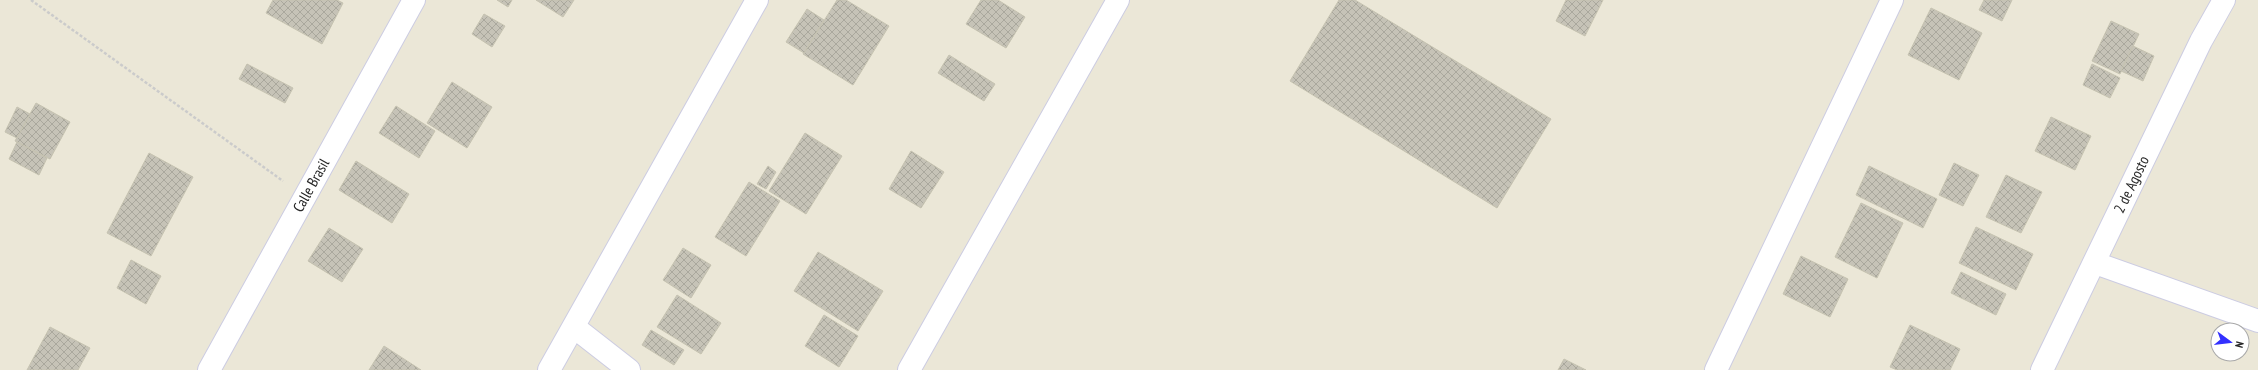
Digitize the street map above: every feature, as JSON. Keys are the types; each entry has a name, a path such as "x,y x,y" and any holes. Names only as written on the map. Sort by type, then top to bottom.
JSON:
{"street":[{"name":"Calle Brasil","path":"209,370 414,0"},
{"path":"549,370 757,0"},
{"path":"909,370 1118,0"},
{"path":"1716,370 1892,0"},
{"name":"2 de Agosto","path":"2042,370 2201,41 2224,0"},
{"path":"2095,263 2258,321"},
{"path":"574,326 629,370"}],"path":[{"path":"31,0 305,197"}],"building":[{"path":"273,0 337,0 343,3 322,44 266,13"},
{"path":"497,0 512,0 508,7"},
{"path":"536,0 574,0 563,17"},
{"path":"837,0 846,0 889,26 853,85 803,54"},
{"path":"981,0 998,0 1025,17 1006,48 966,24"},
{"path":"1339,0 1355,0 1551,119 1497,208 1290,81"},
{"path":"1566,0 1603,0 1585,36 1556,21"},
{"path":"1984,0 2012,0 2002,21 1979,10"},
{"path":"1931,8 1982,33 1959,80 1908,55"},
{"path":"807,9 824,20 804,53 786,42"},
{"path":"484,14 505,26 492,47 472,34"},
{"path":"2111,21 2139,34 2120,74 2092,61"},
{"path":"2133,46 2154,56 2143,81 2121,71"},
{"path":"949,55 995,84 984,101 938,73"},
{"path":"247,64 293,88 285,103 239,79"},
{"path":"2092,64 2120,78 2110,98 2083,85"},
{"path":"452,82 492,107 467,148 427,123"},
{"path":"36,103 70,122 50,159 15,141"},
{"path":"396,106 435,131 419,158 379,133"},
{"path":"17,107 30,114 17,138 5,132"},
{"path":"2051,117 2091,136 2075,170 2035,151"},
{"path":"805,133 842,156 806,214 769,191"},
{"path":"17,142 47,158 39,175 9,159"},
{"path":"911,151 944,172 921,208 889,189"},
{"path":"149,153 193,177 151,256 107,233"},
{"path":"356,161 409,194 392,223 339,190"},
{"path":"1954,163 1979,175 1963,206 1939,195"},
{"path":"768,166 776,172 766,189 757,184"},
{"path":"1869,166 1937,199 1923,228 1856,195"},
{"path":"2006,175 2042,192 2021,233 1986,217"},
{"path":"749,182 780,201 746,256 715,237"},
{"path":"1861,203 1903,223 1877,278 1835,257"},
{"path":"1976,227 2033,254 2016,290 1959,263"},
{"path":"329,228 363,249 342,282 308,261"},
{"path":"683,248 711,265 691,298 663,280"},
{"path":"818,252 883,291 858,331 794,291"},
{"path":"1801,256 1848,279 1830,317 1783,294"},
{"path":"131,260 161,276 146,304 117,288"},
{"path":"1961,272 2006,294 1996,315 1951,293"},
{"path":"677,295 721,323 701,354 657,327"},
{"path":"824,315 858,336 839,367 805,346"},
{"path":"1910,325 1960,349 1950,370 1897,370 1890,367"},
{"path":"50,327 90,348 78,370 27,370"},
{"path":"651,330 684,350 674,365 642,345"},
{"path":"384,346 421,370 369,370"},
{"path":"1564,359 1586,370 1558,370"}]}
